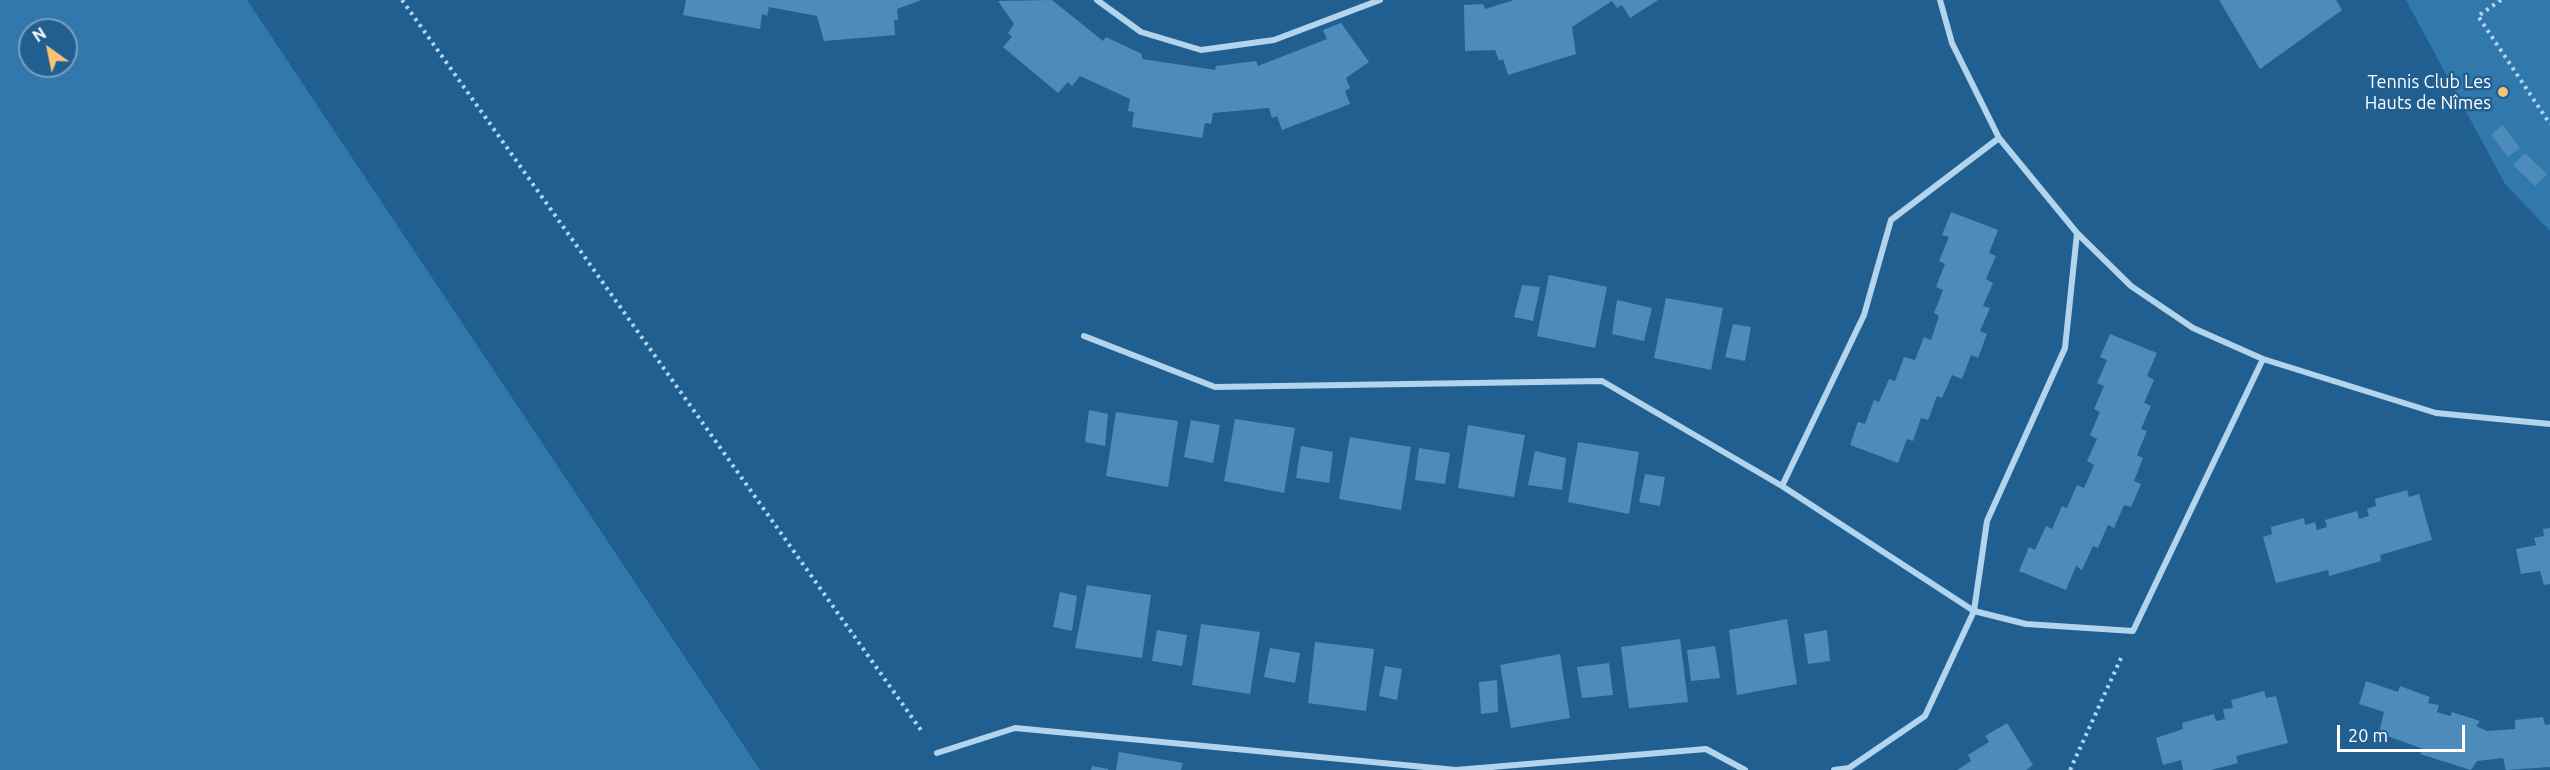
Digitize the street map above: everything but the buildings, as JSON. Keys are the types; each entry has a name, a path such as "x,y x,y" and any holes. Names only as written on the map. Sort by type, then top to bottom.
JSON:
{"street":[{"path":"1097,0 1141,32 1201,50 1274,40 1380,0"},
{"path":"1940,0 1952,43 2000,138 2077,233 2131,286 2193,328 2263,359 2436,413 2550,424"},
{"path":"1782,486 1864,315 1891,220 2000,138"},
{"path":"1834,770 1849,768 1925,716 1974,611 1987,521 2065,348 2077,233"},
{"path":"1084,336 1215,387 1602,381 1782,486 1974,611 2026,624 2133,631 2263,359"},
{"path":"937,753 1015,728 1456,770 1706,749 1745,770"}],"path":[{"path":"402,0 937,753"},
{"path":"2501,0 2478,16 2550,124"},
{"path":"2070,770 2133,631"}],"shaded area":[{"path":"0,0 247,0 760,770 0,770"},
{"name":"Tennis Club Les Hauts de Nîmes","path":"2406,0 2550,0 2550,231 2505,184"}],"place":[{"name":"Tennis Club Les Hauts de Nîmes","path":"2503,92"}]}
